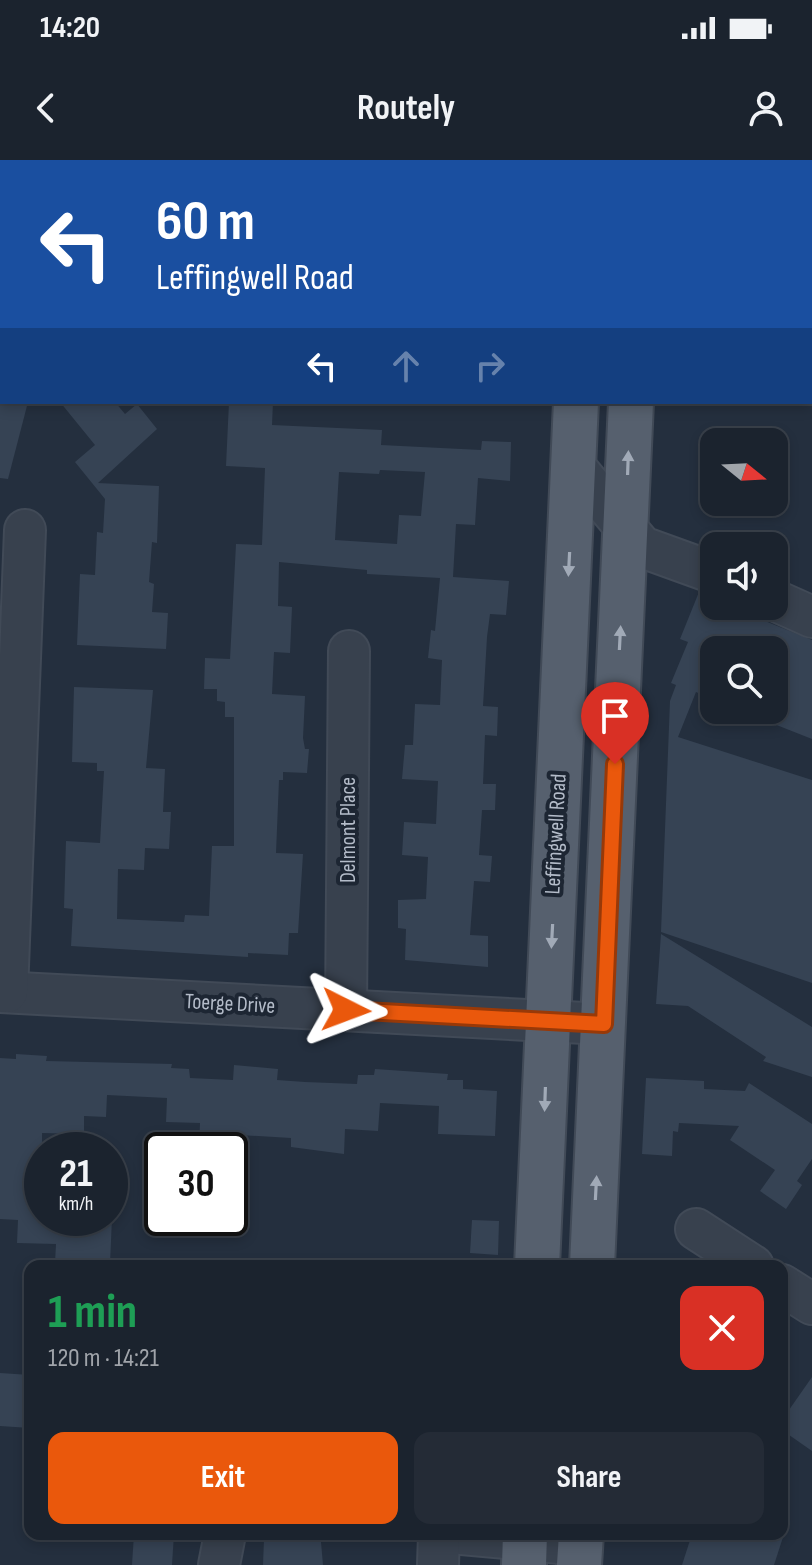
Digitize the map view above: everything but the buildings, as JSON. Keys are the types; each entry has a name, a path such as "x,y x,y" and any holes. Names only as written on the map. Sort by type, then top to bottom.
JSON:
{"main road":[{"name":"Leffingwell Road","path":"537,1260 576,404"},
{"path":"592,1260 631,404"}],"street":[{"path":"573,465 626,524 642,547 700,568"},
{"path":"4,992 8,668 25,530"},
{"path":"788,606 812,617"},
{"name":"Delmont Place","path":"346,1010 349,651"},
{"name":"Toerge Drive","path":"4,992 604,1024"},
{"path":"696,1229 744,1260"},
{"path":"788,1289 812,1304"},
{"path":"219,1565 224,1540"},
{"path":"438,1565 439,1540"},
{"path":"496,1540 580,1548"}],"route":[{"path":"346,1010 604,1024 615,764"}]}
